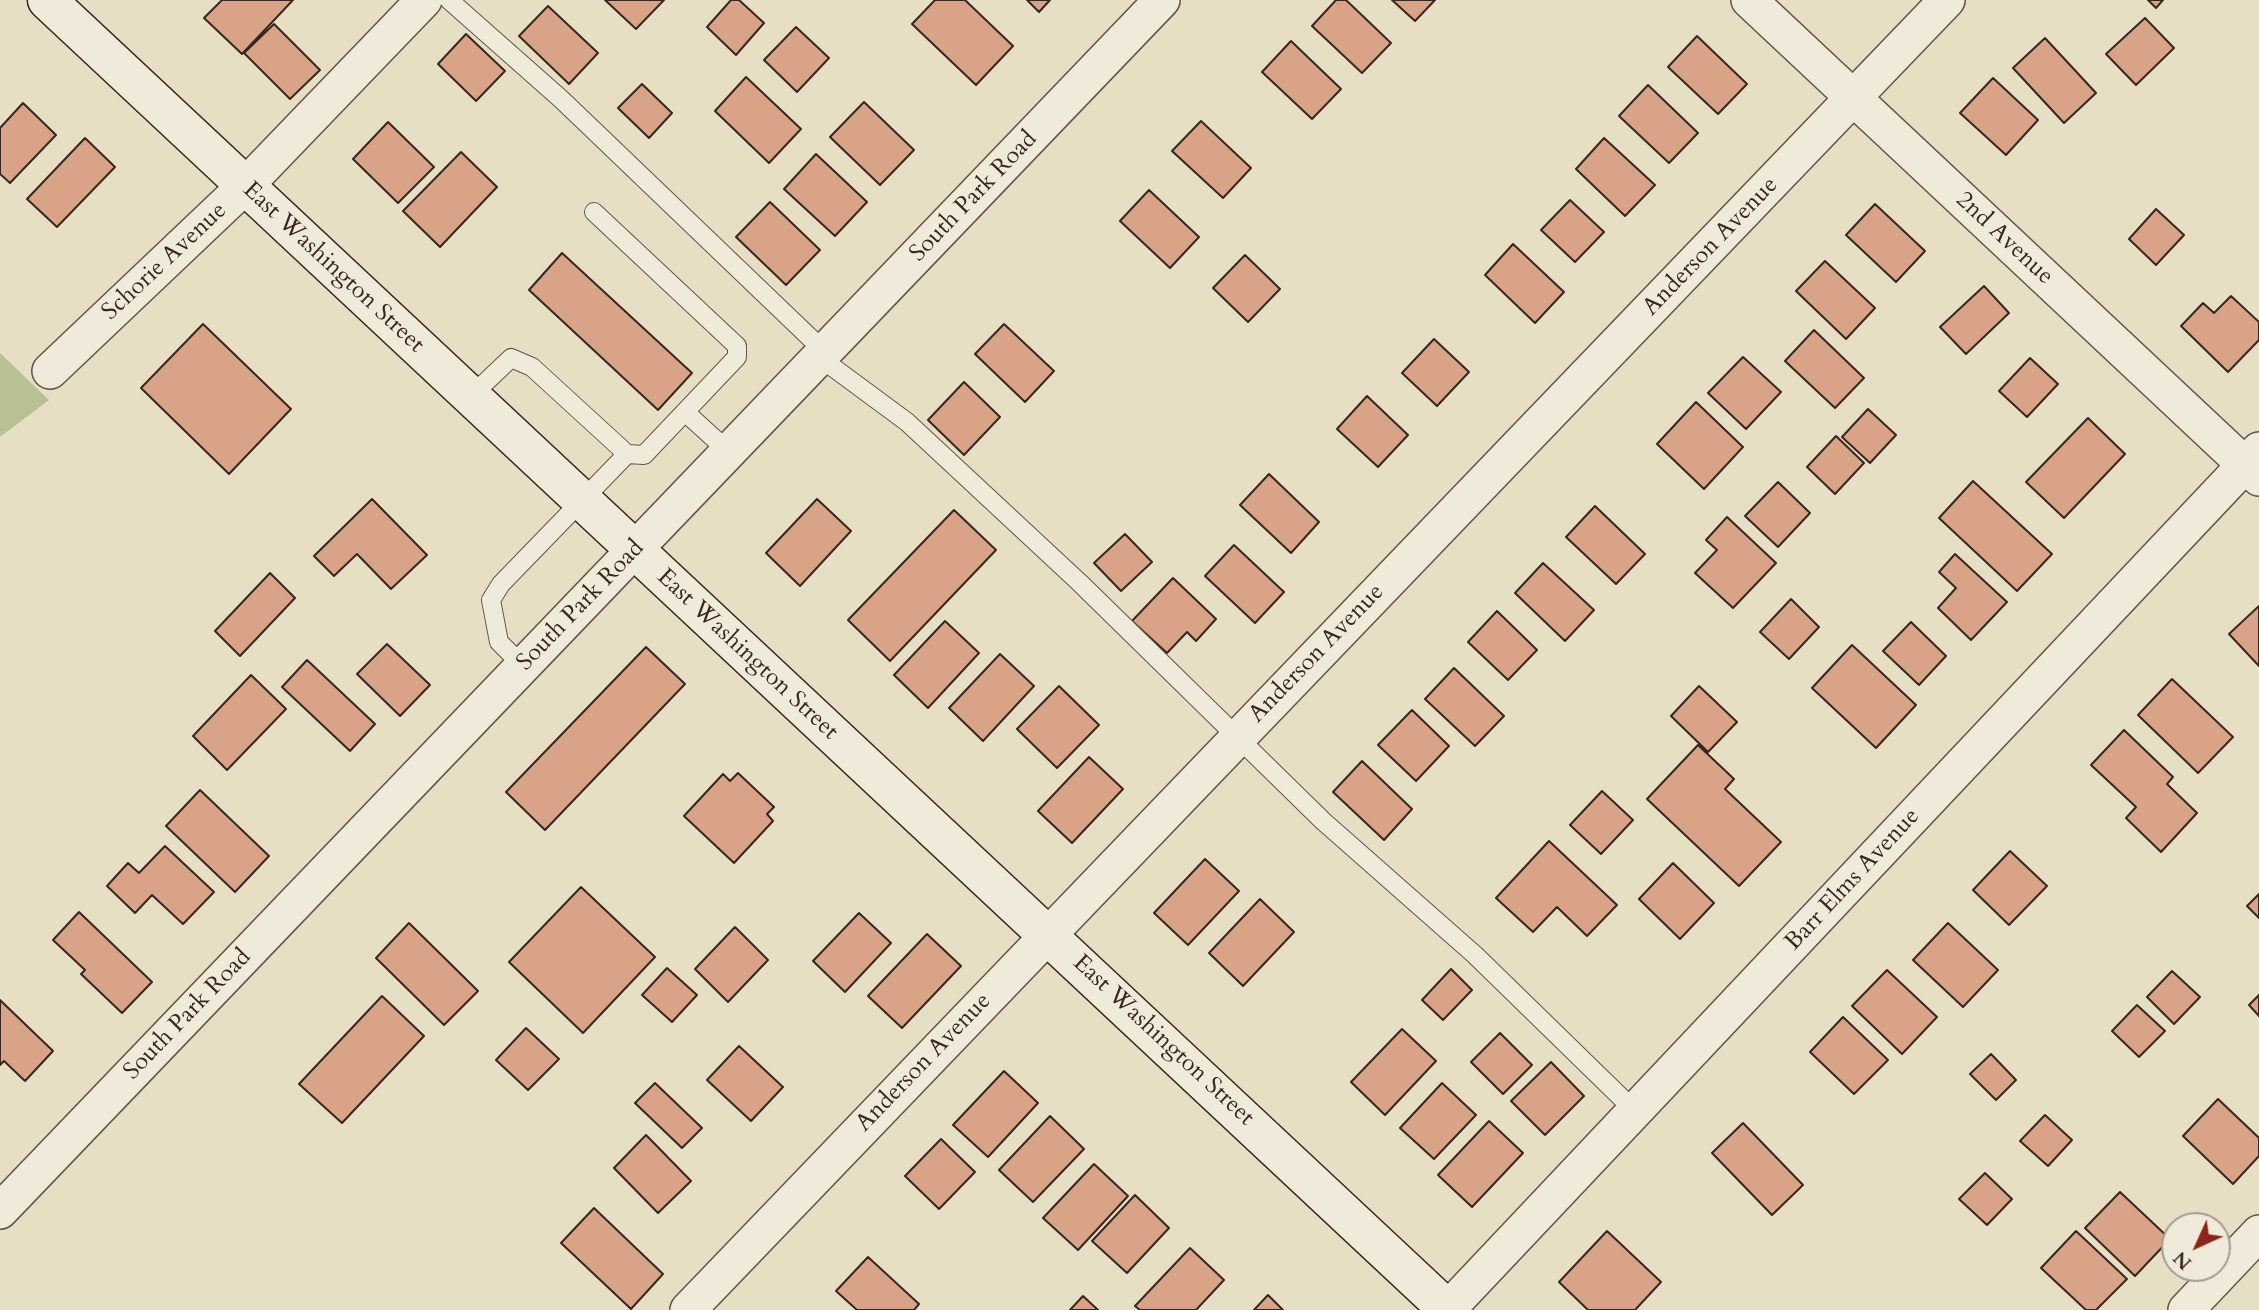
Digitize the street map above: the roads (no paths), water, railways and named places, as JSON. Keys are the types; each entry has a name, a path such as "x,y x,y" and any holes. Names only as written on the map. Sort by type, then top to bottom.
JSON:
{"street":[{"name":"East Washington Street","path":"47,0 581,502 1048,933 1447,1310"},
{"name":"Schorie Avenue","path":"50,371 245,186 424,0"},
{"name":"South Park Road","path":"0,1211 1162,0"},
{"name":"2nd Avenue","path":"1749,0 2254,464"},
{"name":"Anderson Avenue","path":"688,1310 1947,0"},
{"name":"Barr Elms Avenue","path":"1447,1310 2254,464"},
{"path":"2186,1310 2259,1233"}],"lane":[{"path":"449,0 561,99 822,354 907,422 1080,583 1323,821 1475,955 1635,1111"},
{"path":"470,397 511,358 532,368 627,454 645,455 737,357 737,346 594,212"},
{"path":"685,412 729,452"},
{"path":"523,666 499,642 491,600 500,584 627,454"}]}
